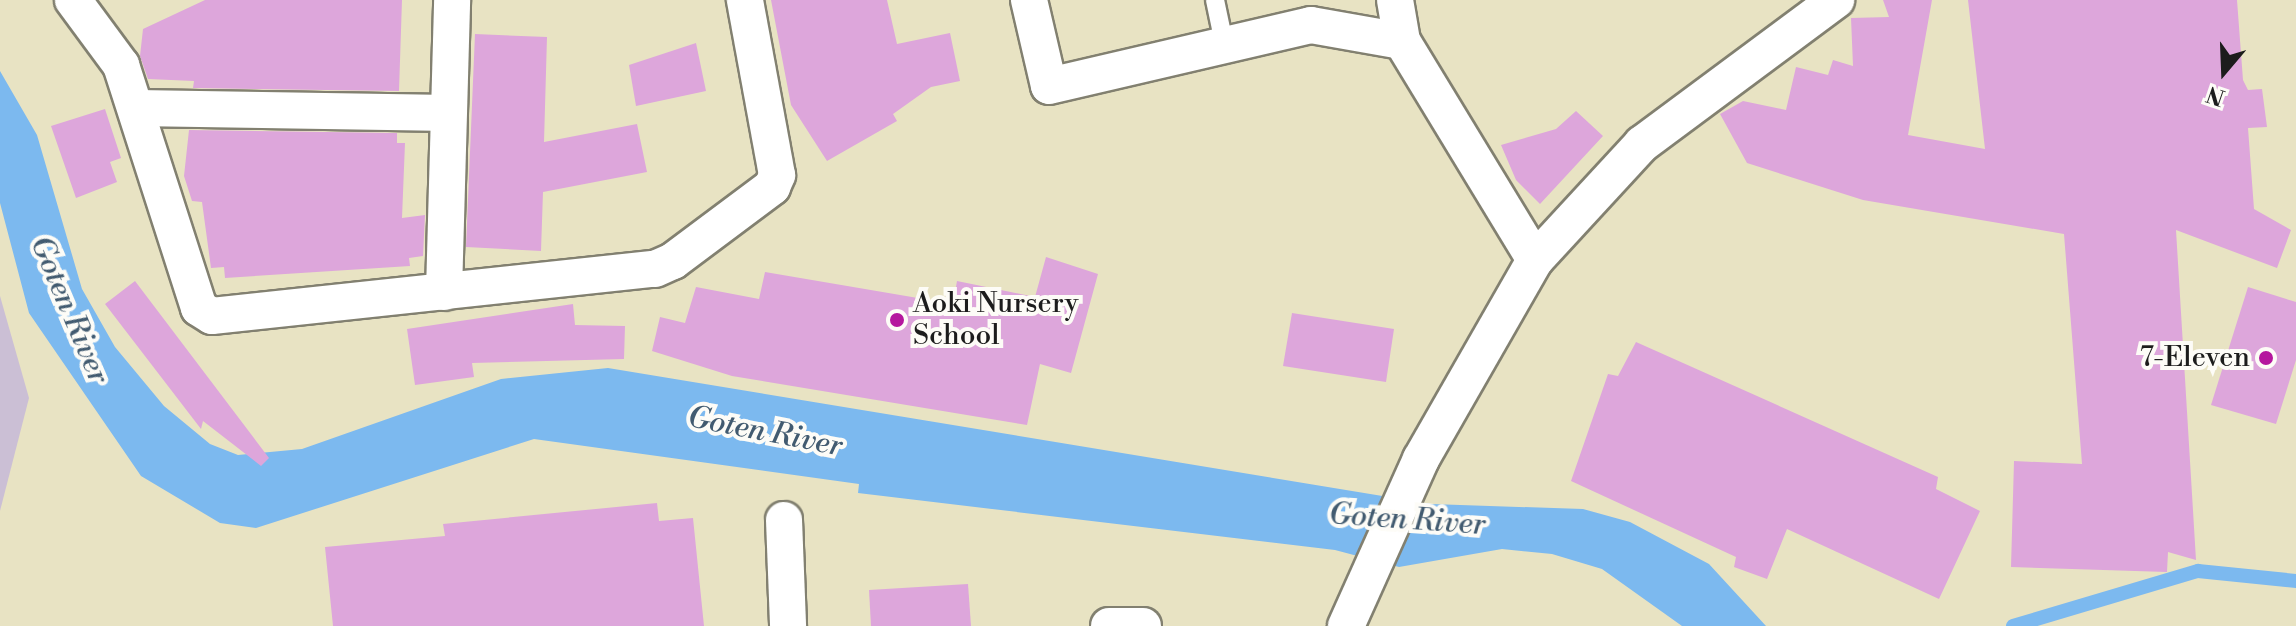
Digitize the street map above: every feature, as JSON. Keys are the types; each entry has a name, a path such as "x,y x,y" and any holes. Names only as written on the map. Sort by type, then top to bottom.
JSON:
{"street":[{"path":"73,0 121,65 139,108 199,308 212,316 655,269 772,187 777,175 745,0"},
{"path":"444,292 452,0"},
{"path":"1029,0 1049,86 1311,25 1402,41"},
{"path":"1395,0 1402,41 1535,260"},
{"path":"1346,626 1421,459 1535,260 1642,144 1836,0"},
{"path":"139,108 448,113"},
{"path":"784,520 788,626"},
{"path":"1109,626 1143,626"}],"lane":[{"path":"1215,0 1224,43"}],"shaded area":[{"path":"0,296 29,398 0,511"}],"water":[{"name":"Goten River","path":"0,71 37,135 82,289 115,347 164,406 210,444 238,455 302,449 501,379 608,368 1431,504 1583,509 1630,522 1709,564 1766,626 1682,626 1602,569 1552,554 1502,549 1399,567 1335,550 858,493 859,484 534,439 256,528 220,523 141,476 29,313 0,203"}],"building":[{"path":"205,0 402,0 399,91 193,88 194,81 148,79 140,56 143,29"},
{"path":"771,0 887,0 897,44 950,33 960,81 931,87 893,114 897,121 827,161 791,105"},
{"path":"1883,0 1932,0 1908,135 1985,149 1968,0 2237,0 2243,80 2248,90 2262,89 2267,127 2248,128 2254,209 2291,230 2277,268 2176,230 2196,560 2168,552 2167,572 2011,567 2014,461 2082,464 2064,234 1863,200 1747,163 1720,114 1743,101 1786,110 1796,67 1828,75 1833,60 1853,66 1851,18 1889,17"},
{"path":"475,34 547,37 544,142 637,124 647,172 543,192 541,251 466,247"},
{"path":"696,43 706,91 636,106 629,65"},
{"path":"105,109 121,158 110,162 117,182 76,198 51,126"},
{"path":"1576,111 1603,136 1540,204 1516,180 1501,145 1556,129"},
{"path":"189,130 397,133 397,143 405,143 402,218 425,215 423,256 409,258 410,266 225,278 224,267 211,268 202,202 192,201 184,176"},
{"path":"1046,257 1098,274 1071,373 1040,364 1027,425 732,376 652,351 660,317 685,323 696,287 759,299 765,272 953,304 957,281 1035,297"},
{"path":"135,281 269,458 261,466 203,421 201,429 105,304"},
{"path":"2248,287 2296,302 2296,360 2276,424 2211,405"},
{"path":"573,304 575,325 625,326 624,359 472,363 474,377 415,385 407,329"},
{"path":"1292,313 1394,329 1386,382 1283,366"},
{"path":"1636,342 1938,477 1936,489 1980,511 1939,599 1787,529 1767,579 1734,567 1736,557 1571,481 1608,374 1618,376"},
{"path":"657,503 659,521 693,518 704,626 333,626 325,547 445,536 443,524"},
{"path":"968,584 971,626 871,626 869,590"}],"waterway":[{"path":"2013,626 2198,571 2296,581"}],"place":[{"name":"Aoki Nursery School","path":"897,320"},
{"name":"7-Eleven","path":"2266,358"}]}
